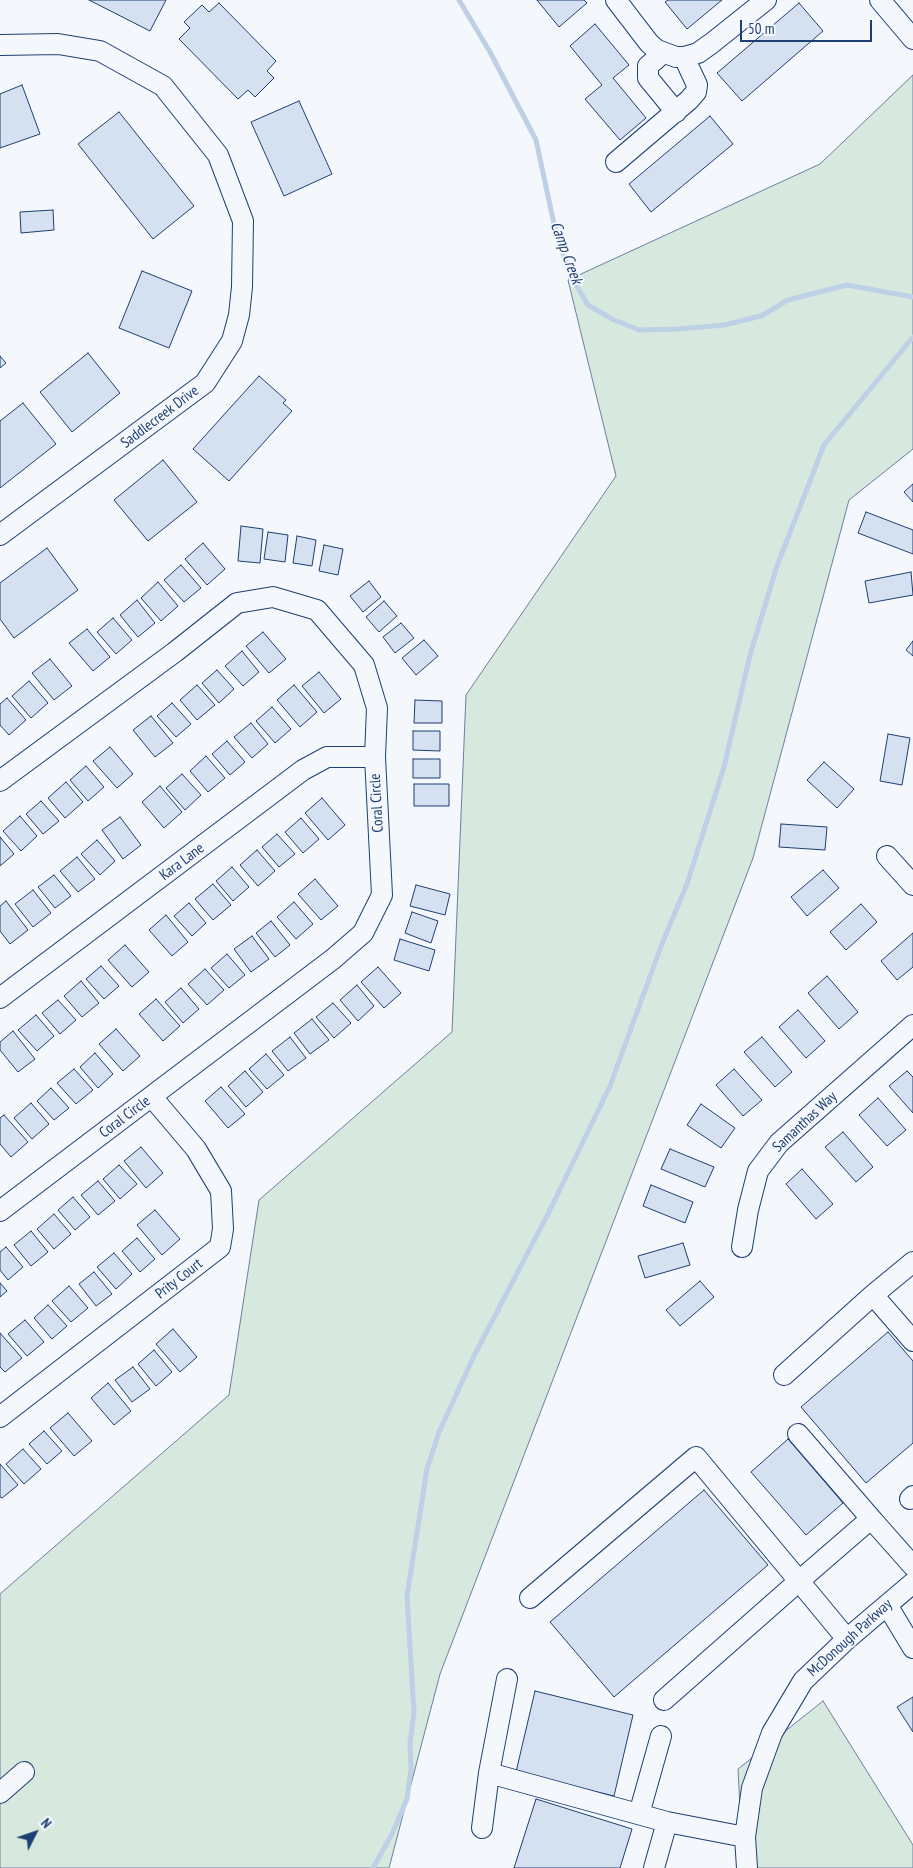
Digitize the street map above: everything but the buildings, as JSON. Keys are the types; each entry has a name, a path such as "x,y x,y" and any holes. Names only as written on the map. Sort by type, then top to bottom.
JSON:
{"street":[{"path":"616,0 649,43 663,53 684,58 698,53 766,0"},
{"path":"880,0 913,38"},
{"name":"Saddlecreek Drive","path":"0,45 58,44 100,51 162,86 218,155 243,221 240,315 232,341 205,383 0,535"},
{"path":"663,53 648,66 648,78 676,112"},
{"path":"616,162 676,112 696,92 697,86 684,58"},
{"name":"Coral Circle","path":"0,781 175,652 237,603 273,597 317,610 364,665 377,708 375,757 382,895 363,933 333,959 0,1211"},
{"name":"Kara Lane","path":"0,998 304,770 327,757 375,757"},
{"path":"887,856 913,885"},
{"name":"Samanthas Way","path":"742,1247 748,1210 758,1171 779,1143 913,1024"},
{"name":"Prity Court","path":"0,1417 220,1248 223,1229 221,1191 196,1149 152,1097"},
{"path":"784,1374 913,1262"},
{"path":"873,1295 913,1342"},
{"path":"798,1434 913,1566"},
{"path":"530,1598 696,1457 847,1639"},
{"path":"664,1700 858,1528 866,1522 874,1522"},
{"name":"McDonough Parkway","path":"747,1868 745,1837 752,1788 772,1732 803,1681 847,1639 913,1583"},
{"path":"887,1605 913,1648"},
{"path":"482,1828 489,1773 507,1679"},
{"path":"639,1814 661,1736"},
{"path":"0,1793 24,1772"},
{"path":"489,1773 667,1822 745,1837"},
{"path":"654,1868 667,1822"}],"shaded area":[{"path":"913,75 913,449 849,500 753,858 440,1674 389,1868 0,1868 0,1594 229,1395 259,1200 452,1032 466,695 616,476 568,280 820,164"},
{"path":"823,1701 913,1845 913,1868 743,1868 738,1769"}],"waterway":[{"name":"Camp Creek","path":"459,0 490,52 536,140 557,238 573,280 588,305 612,319 639,330 724,325 761,316 788,300 847,285 913,297"},
{"path":"373,1868 392,1834 407,1799 411,1768 410,1743 414,1713 407,1596 427,1469 439,1432 474,1356 550,1210 610,1086 663,941 687,884 724,767 750,655 777,566 824,445 913,337"}]}
